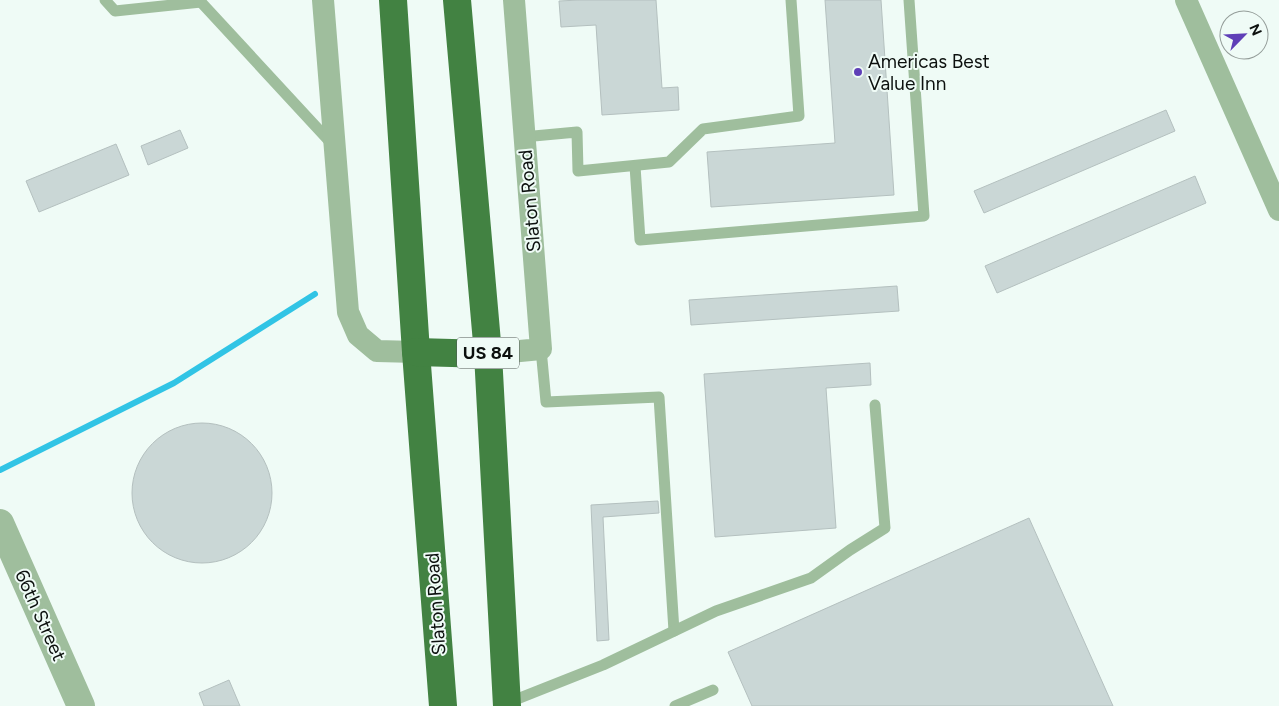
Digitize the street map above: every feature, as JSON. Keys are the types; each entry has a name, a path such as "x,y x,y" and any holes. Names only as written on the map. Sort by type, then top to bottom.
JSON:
{"highway":[{"path":"383,0 400,109"},
{"name":"Slaton Road","path":"393,0 416,352 443,706"},
{"name":"US 84","path":"457,0 488,354 507,705"},
{"path":"416,352 488,354"}],"street":[{"path":"323,0 348,312 358,335 377,351 416,352"},
{"name":"Slaton Road","path":"514,0 523,137 541,349"},
{"path":"1186,0 1279,210"},
{"path":"488,354 541,349"},
{"name":"66th Street","path":"0,524 81,706"}],"lane":[{"path":"106,0 115,11 200,1 335,148"},
{"path":"523,137 576,132 578,171 669,162 703,129 799,116 791,0"},
{"path":"635,166 640,240 924,216 909,0"},
{"path":"541,349 546,402 659,397 674,631"},
{"path":"507,705 603,666 716,611 811,578 885,528 875,405"},
{"path":"675,706 713,690"}],"building":[{"path":"656,0 662,88 678,87 679,110 602,115 596,25 561,27 559,1"},
{"name":"Americas Best Value Inn","path":"825,0 881,0 894,195 711,207 707,152 835,143"},
{"path":"1166,110 1175,131 984,213 974,191"},
{"path":"180,130 188,148 148,165 141,146"},
{"path":"116,144 129,175 39,212 26,181"},
{"path":"1195,176 1206,203 997,293 985,266"},
{"path":"897,286 899,311 691,325 689,300"},
{"path":"870,363 871,385 826,388 836,528 715,537 704,374"},
{"path":"202,423 216,424 229,428 251,444 267,466 271,479 271,507 267,520 251,542 229,558 216,562 202,563 188,562 175,558 153,542 137,520 133,507 132,493 133,479 137,466 153,444 175,428 188,424"},
{"path":"658,501 659,513 603,517 609,640 597,641 591,505"},
{"path":"1029,518 1113,706 752,706 728,652"},
{"path":"229,680 240,706 204,706 199,693"}],"waterway":[{"path":"0,470 174,383 315,294"}],"place":[{"name":"Americas Best Value Inn","path":"858,72"}]}
